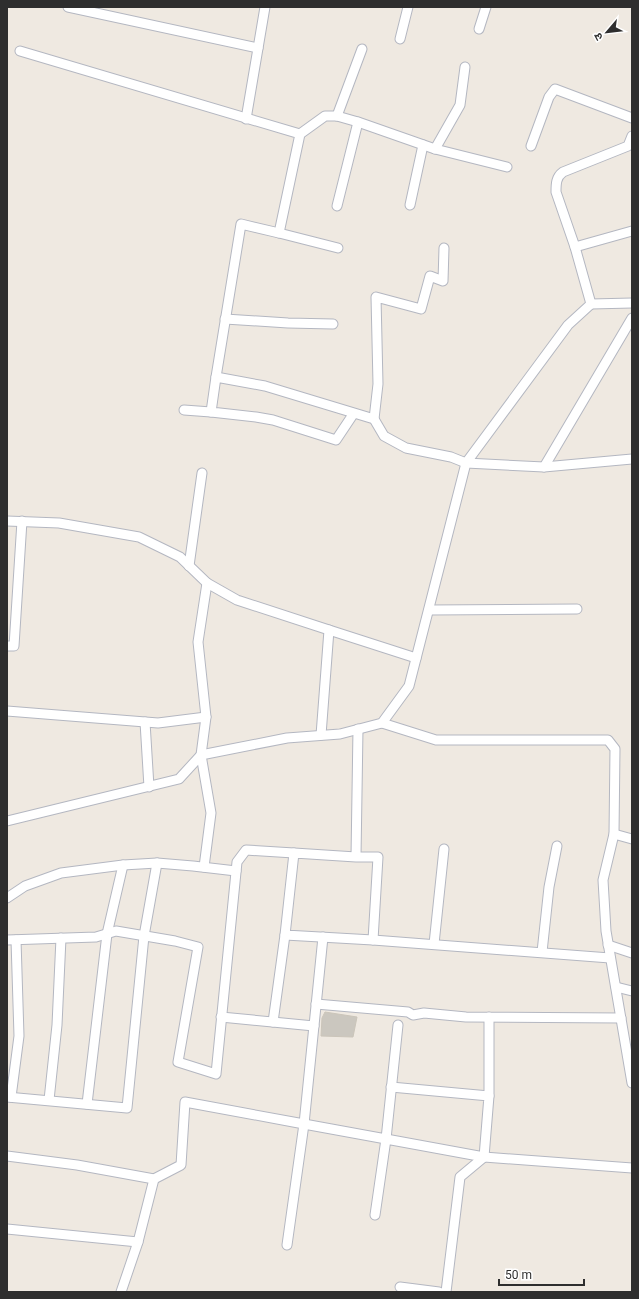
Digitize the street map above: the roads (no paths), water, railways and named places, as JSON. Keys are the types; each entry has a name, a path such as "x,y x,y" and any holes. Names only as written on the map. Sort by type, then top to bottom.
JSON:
{"street":[{"path":"68,7 258,48"},
{"path":"246,119 265,7"},
{"path":"400,39 408,7"},
{"path":"479,29 486,7"},
{"path":"337,116 362,49"},
{"path":"20,51 300,134"},
{"path":"435,149 460,105 465,67"},
{"path":"532,146 549,97 555,89 632,118"},
{"path":"279,233 300,134 325,116 337,116 435,149 507,167"},
{"path":"337,206 358,122"},
{"path":"591,304 575,247 556,192 557,178 563,172 628,146 632,136"},
{"path":"410,205 423,145"},
{"path":"211,412 241,224 338,248"},
{"path":"575,247 632,231"},
{"path":"444,248 443,281 430,276 421,309 376,297 378,384 374,419 384,436 406,448 451,457 466,463 544,467 632,459"},
{"path":"382,723 409,686 466,463 568,325 591,304 632,303"},
{"path":"544,467 632,318"},
{"path":"226,319 334,324"},
{"path":"216,377 265,386 374,419"},
{"path":"184,410 273,420 336,440 354,413"},
{"path":"189,566 202,473"},
{"path":"7,521 59,523 139,537 180,557 207,583 237,600 416,658"},
{"path":"7,646 14,646 22,521"},
{"path":"204,867 211,813 201,755 206,717 198,642 207,583"},
{"path":"429,610 577,609"},
{"path":"321,735 328,630"},
{"path":"7,711 158,723 206,717"},
{"path":"145,722 149,787"},
{"path":"7,821 179,779 201,755 287,738 340,734 382,723 436,740 608,740 615,748 614,834 603,880 606,931 632,1083"},
{"path":"356,857 358,729"},
{"path":"614,834 632,840"},
{"path":"542,952 549,887 557,846"},
{"path":"434,944 444,849"},
{"path":"157,863 144,936 127,1108 9,1097 19,1036 12,940 96,937 116,931 144,936 175,941 198,947 178,1062 216,1074 237,862 246,850 378,857 373,940"},
{"path":"273,1022 294,853"},
{"path":"7,898 25,886 61,873 123,865 157,863 236,871"},
{"path":"87,1104 106,934 123,865"},
{"path":"285,935 434,944 610,958"},
{"path":"287,1245 304,1124 323,937"},
{"path":"48,1100 57,1025 61,938"},
{"path":"608,945 632,953"},
{"path":"616,987 632,991"},
{"path":"316,1004 408,1012 413,1015 424,1013 466,1017 621,1018"},
{"path":"221,1017 314,1026"},
{"path":"446,1292 460,1177 484,1157 489,1096 489,1017"},
{"path":"375,1215 386,1139 398,1025"},
{"path":"391,1087 489,1096"},
{"path":"7,1156 77,1165 154,1179 180,1165 185,1102 484,1157 632,1168"},
{"path":"121,1292 138,1242 154,1179"},
{"path":"7,1229 138,1242"},
{"path":"400,1287 439,1292"}]}
